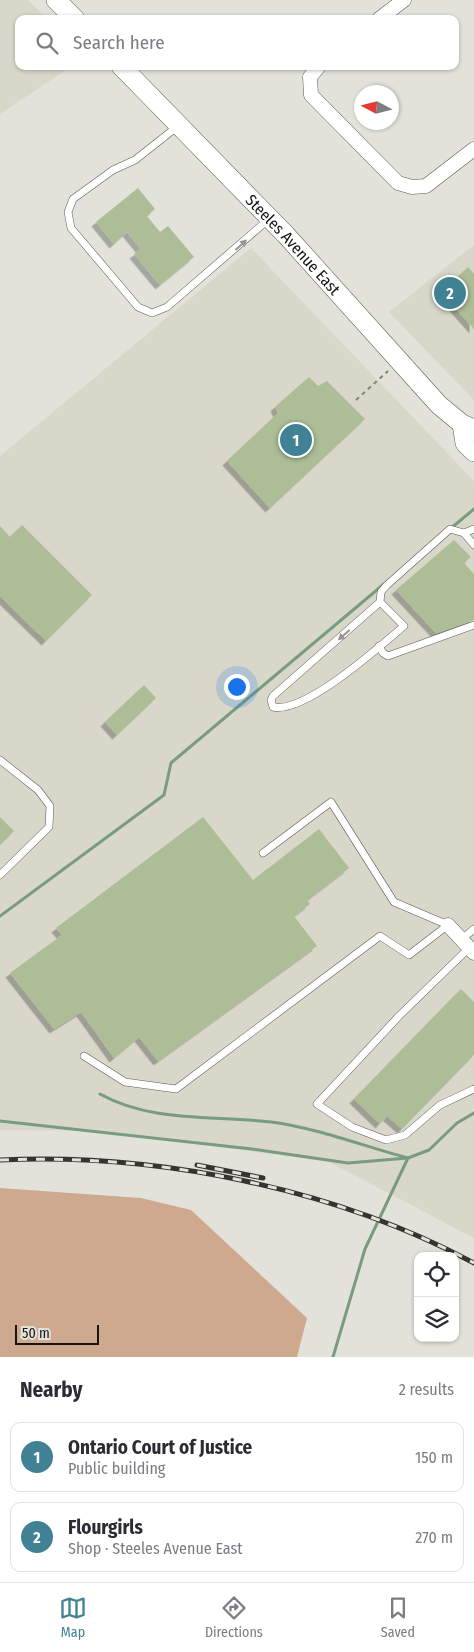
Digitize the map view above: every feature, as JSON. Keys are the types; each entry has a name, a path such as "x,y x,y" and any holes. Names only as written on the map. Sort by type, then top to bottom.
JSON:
{"main road":[{"path":"56,0 71,15"},
{"name":"Steeles Avenue East","path":"125,70 270,218 439,405 468,426 465,443 474,452"}],"street":[{"path":"384,15 404,0"},
{"path":"316,70 310,77 311,95 398,183 412,187 426,186 474,149"},
{"path":"448,925 468,947"}],"lane":[{"path":"178,125 136,160 113,170 73,199 68,212 71,228 138,307 152,314 167,307 211,272 270,218"},
{"path":"464,533 474,528"},
{"path":"380,602 273,696 271,704 273,707 286,707 335,682 404,626 380,602 380,592 450,529 464,533 474,545"},
{"path":"380,646 383,653 388,656 474,625"},
{"path":"0,760 38,790 50,806 49,827 0,876"},
{"path":"84,1056 124,1082 176,1089 380,936 409,955 448,925 394,902 331,802 263,853"},
{"path":"474,929 468,947 399,1016 317,1104 352,1127 386,1140 405,1135 440,1105 474,1089"}],"path":[{"path":"356,400 399,360"}],"shaded area":[{"path":"0,0 28,0 43,15 15,15 15,70 66,70 0,114"},
{"path":"474,245 474,400 389,312"},
{"path":"251,248 474,481 474,1238 329,1162 99,1131 0,1130 0,456"},
{"path":"0,1188 141,1198 191,1210 307,1318 297,1357 0,1357"}],"building":[{"path":"138,188 155,209 147,216 160,232 168,226 194,257 160,285 134,254 141,249 127,232 114,244 96,222"},
{"path":"468,267 474,274 474,329 441,292"},
{"path":"309,377 318,386 327,381 365,419 270,508 227,461 278,413 275,407"},
{"path":"22,525 92,595 46,641 0,596 0,526 10,537"},
{"path":"454,540 471,557 464,563 474,574 474,620 436,633 396,590"},
{"path":"144,685 156,698 117,735 105,722"},
{"path":"0,817 14,831 0,845"},
{"path":"203,817 253,880 319,829 349,868 307,900 310,904 294,916 317,946 158,1061 139,1037 114,1058 81,1012 54,1029 10,973 62,935 56,928"},
{"path":"461,989 474,1002 474,1055 402,1129 387,1116 380,1124 354,1099"}],"waterway":[{"path":"450,529 474,509"},
{"path":"0,916 164,795 171,763 384,584"},
{"path":"100,1094 140,1110 162,1114 249,1120 288,1125 323,1133 408,1158 429,1150 457,1123 474,1113"},
{"path":"0,1121 252,1149 348,1163 408,1158 365,1249 333,1357"}],"railway":[{"path":"0,1160 60,1159 121,1163 182,1170 244,1181 304,1196 363,1214 420,1237 474,1263"},
{"path":"197,1165 263,1178"}],"place":[{"name":"Flourgirls","path":"450,293"},
{"name":"Ontario Court of Justice","path":"296,440"}]}
